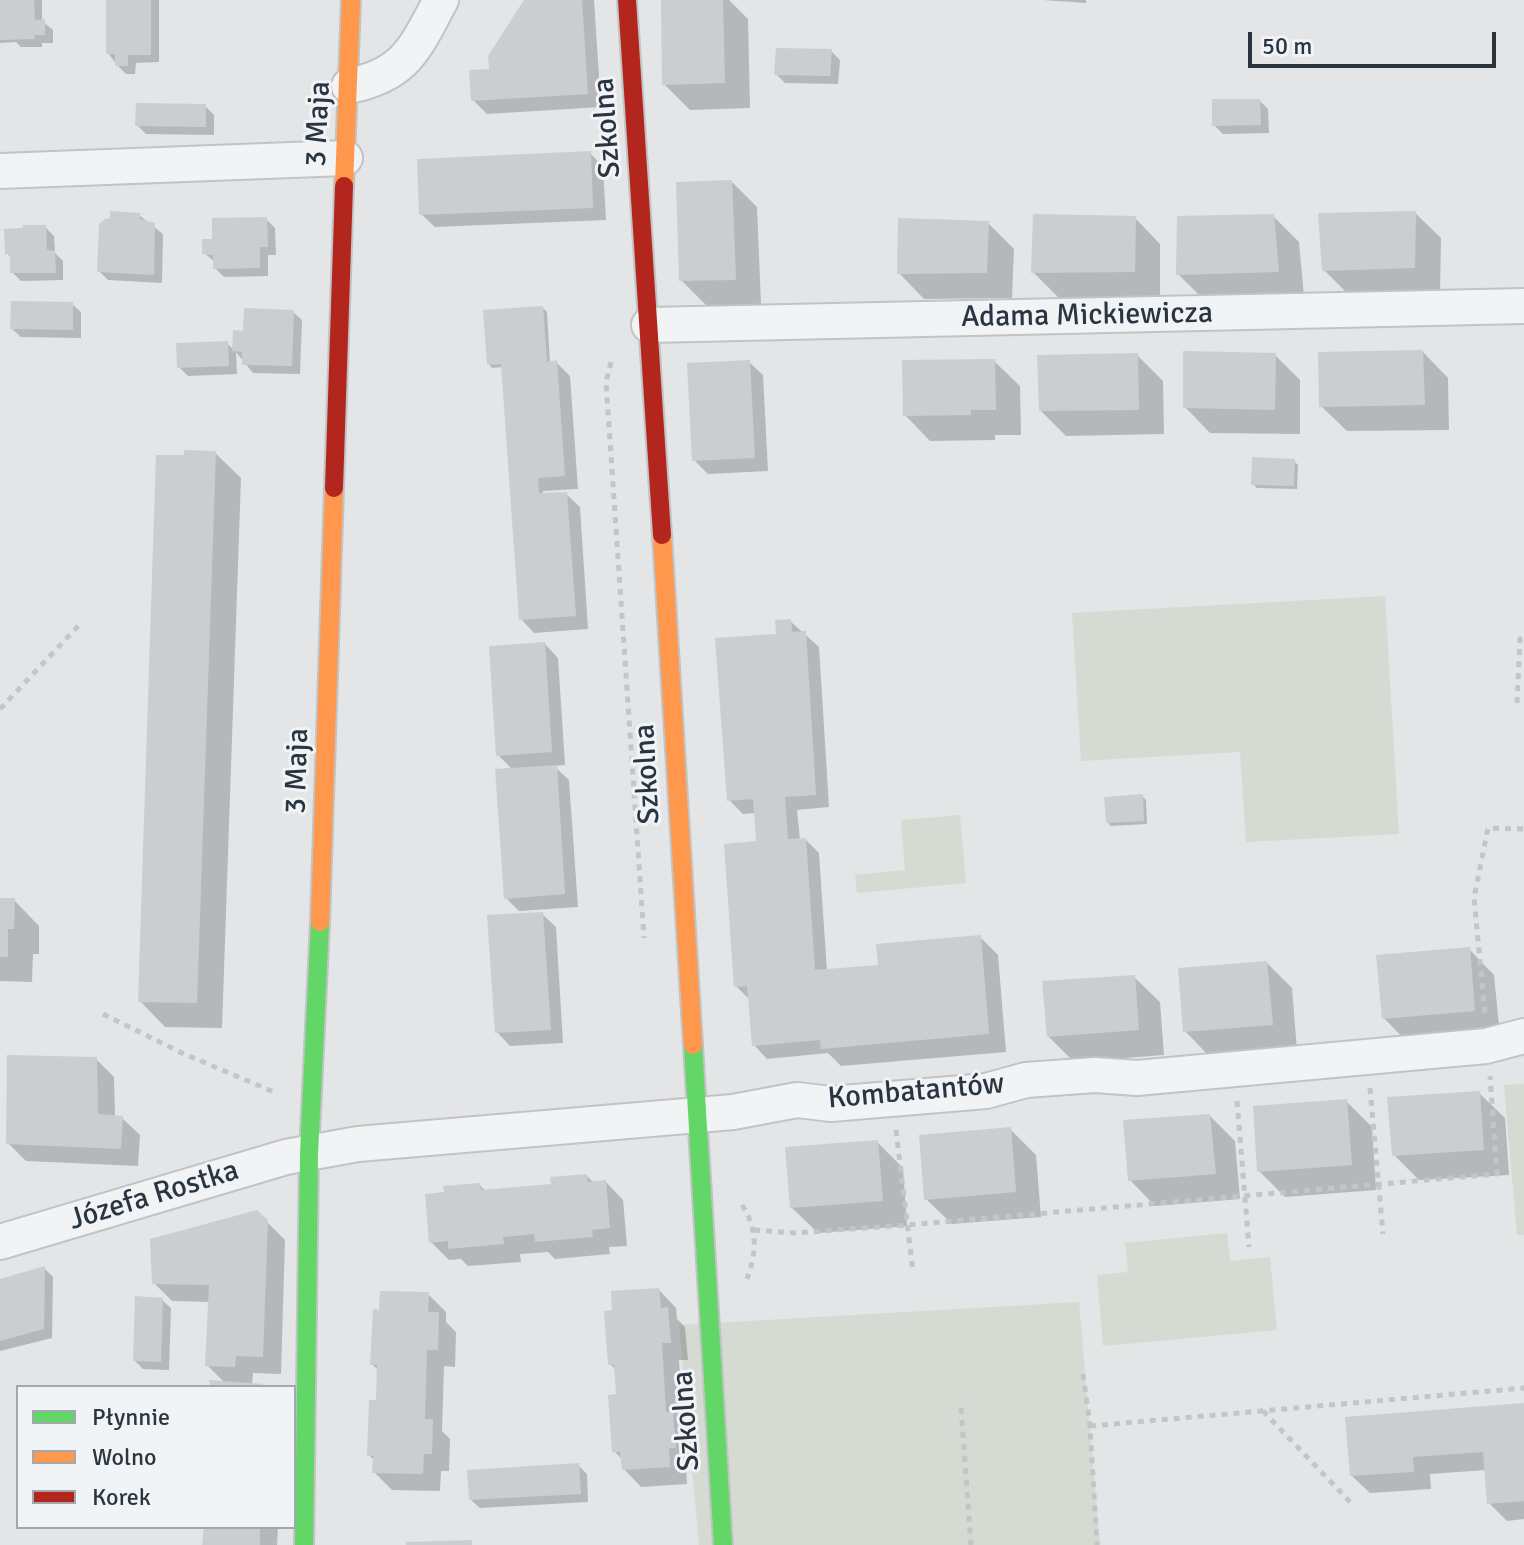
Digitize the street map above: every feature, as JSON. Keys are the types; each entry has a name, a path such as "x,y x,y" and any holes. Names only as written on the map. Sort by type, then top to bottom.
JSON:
{"main road":[{"name":"3 Maja","path":"304,1545 309,1154 327,758 351,0"},
{"name":"Szkolna","path":"627,0 723,1545"}],"street":[{"path":"349,86 389,74 412,53 441,0"},
{"path":"0,171 345,158"},
{"name":"Adama Mickiewicza","path":"649,325 1524,306"},
{"name":"Kombatantów","path":"309,1154 372,1142 758,1109 797,1100 831,1104 986,1091 1026,1080 1095,1075 1137,1078 1470,1047 1524,1036"},
{"name":"Józefa Rostka","path":"0,1242 286,1157 309,1154"}],"path":[{"path":"0,709 82,622"},
{"path":"1517,703 1520,639 1524,640"},
{"path":"1486,1026 1474,898 1479,870 1488,828 1524,829"},
{"path":"103,1014 182,1053 276,1093"},
{"path":"754,1230 795,1233 907,1225 1071,1207 1497,1174 1489,1067"},
{"path":"1369,1077 1383,1234"},
{"path":"1236,1089 1249,1247"},
{"path":"895,1118 913,1272"},
{"path":"1083,1374 1090,1426 1097,1545"},
{"path":"1090,1426 1524,1388"},
{"path":"961,1408 971,1545"},
{"path":"1263,1411 1353,1505"}],"shaded area":[{"path":"1385,596 1399,834 1246,842 1240,752 1081,761 1072,613"},
{"path":"960,815 966,883 857,893 855,875 905,870 901,820"},
{"path":"1524,1084 1524,1235 1517,1235 1504,1085"},
{"path":"1227,1233 1230,1261 1270,1257 1277,1330 1103,1346 1097,1275 1128,1272 1125,1243"},
{"path":"1079,1302 1100,1545 699,1545 679,1325"}],"building":[{"path":"0,0 34,0 35,20 45,19 45,35 34,35 35,39 0,40"},
{"path":"106,0 151,0 151,55 128,55 128,66 115,66 115,54 106,54"},
{"path":"524,0 582,0 588,94 471,101 469,70 489,69 488,56"},
{"path":"661,0 723,0 725,83 662,85"},
{"path":"776,48 832,49 830,76 774,75"},
{"path":"1212,99 1260,99 1261,125 1212,126"},
{"path":"136,103 206,104 206,127 135,126"},
{"path":"591,151 593,208 419,215 417,159"},
{"path":"732,180 736,280 679,281 676,182"},
{"path":"110,211 140,213 140,219 155,223 154,275 97,272 99,224 110,218"},
{"path":"1416,211 1415,268 1322,271 1318,213"},
{"path":"1033,214 1136,216 1135,272 1031,273"},
{"path":"1274,214 1279,272 1176,275 1177,216"},
{"path":"267,217 268,247 260,247 260,268 213,269 213,255 202,254 202,239 212,239 212,218"},
{"path":"898,218 989,221 987,273 897,274"},
{"path":"23,225 46,225 47,250 55,251 56,273 10,273 10,254 5,254 4,229 23,228"},
{"path":"11,301 73,302 73,330 10,329"},
{"path":"543,306 547,362 557,360 565,476 538,478 539,493 567,492 576,616 519,620 501,364 487,365 483,310"},
{"path":"244,308 294,310 292,366 242,365 242,352 232,351 233,330 243,331"},
{"path":"228,341 229,366 177,368 176,343"},
{"path":"1423,350 1425,405 1319,407 1318,352"},
{"path":"1183,351 1276,353 1275,410 1183,408"},
{"path":"1138,353 1139,410 1039,411 1037,355"},
{"path":"995,359 996,410 971,410 971,415 903,416 902,360"},
{"path":"750,360 755,458 692,461 687,363"},
{"path":"184,450 216,451 197,1003 138,1002 156,455 184,455"},
{"path":"1252,457 1295,459 1294,486 1251,485"},
{"path":"791,619 792,632 806,631 816,795 785,797 788,839 806,838 815,970 878,965 876,944 981,935 989,1034 821,1049 820,1040 752,1046 747,986 734,987 724,844 756,841 753,799 727,801 715,638 776,634 775,620"},
{"path":"545,642 552,752 496,756 489,646"},
{"path":"557,765 565,894 504,899 495,769"},
{"path":"1143,794 1144,821 1106,823 1104,797"},
{"path":"0,898 15,898 14,929 8,929 8,957 0,957"},
{"path":"543,912 551,1030 495,1033 487,915"},
{"path":"1470,947 1475,1011 1382,1019 1376,955"},
{"path":"1267,961 1273,1025 1183,1032 1178,968"},
{"path":"1135,975 1139,1030 1047,1037 1042,981"},
{"path":"7,1055 97,1057 98,1114 123,1116 121,1149 6,1144"},
{"path":"1480,1091 1484,1150 1392,1156 1387,1097"},
{"path":"1347,1099 1352,1165 1257,1172 1253,1106"},
{"path":"1210,1114 1216,1174 1128,1181 1123,1120"},
{"path":"1011,1127 1016,1192 924,1200 919,1135"},
{"path":"878,1140 883,1201 790,1208 785,1147"},
{"path":"587,1174 588,1182 606,1180 610,1228 592,1230 593,1237 535,1242 534,1234 503,1237 504,1244 448,1249 448,1241 429,1243 425,1194 444,1192 443,1186 480,1183 481,1190 551,1184 550,1177"},
{"path":"257,1210 268,1220 263,1357 236,1356 235,1367 205,1366 209,1285 152,1284 150,1239"},
{"path":"45,1266 44,1329 0,1341 0,1279"},
{"path":"659,1288 661,1308 668,1307 671,1343 662,1343 666,1412 673,1412 676,1448 669,1448 670,1467 622,1470 620,1452 612,1452 608,1395 616,1394 614,1365 608,1365 604,1311 612,1310 611,1291"},
{"path":"380,1291 429,1292 428,1312 439,1312 438,1350 427,1350 425,1419 433,1419 432,1454 424,1454 423,1474 372,1473 373,1456 367,1456 369,1400 376,1400 377,1365 370,1365 373,1309 379,1310"},
{"path":"135,1296 163,1298 161,1362 133,1361"},
{"path":"209,1380 263,1384 263,1385 210,1385"},
{"path":"1524,1403 1524,1501 1487,1504 1483,1452 1413,1457 1414,1472 1350,1476 1345,1417"},
{"path":"579,1463 581,1494 469,1500 467,1470"},
{"path":"204,1529 260,1529 260,1545 202,1545"},
{"path":"472,1540 472,1545 406,1545 406,1542"}],"traffic: fast":[{"path":"304,1545 309,1154 320,922"},
{"path":"693,1045 723,1545"}],"traffic: slow":[{"path":"344,186 351,0"},
{"path":"320,922 334,488"},
{"path":"662,535 693,1045"}],"traffic: jam":[{"path":"627,0 662,535"},
{"path":"334,488 344,186"}]}
